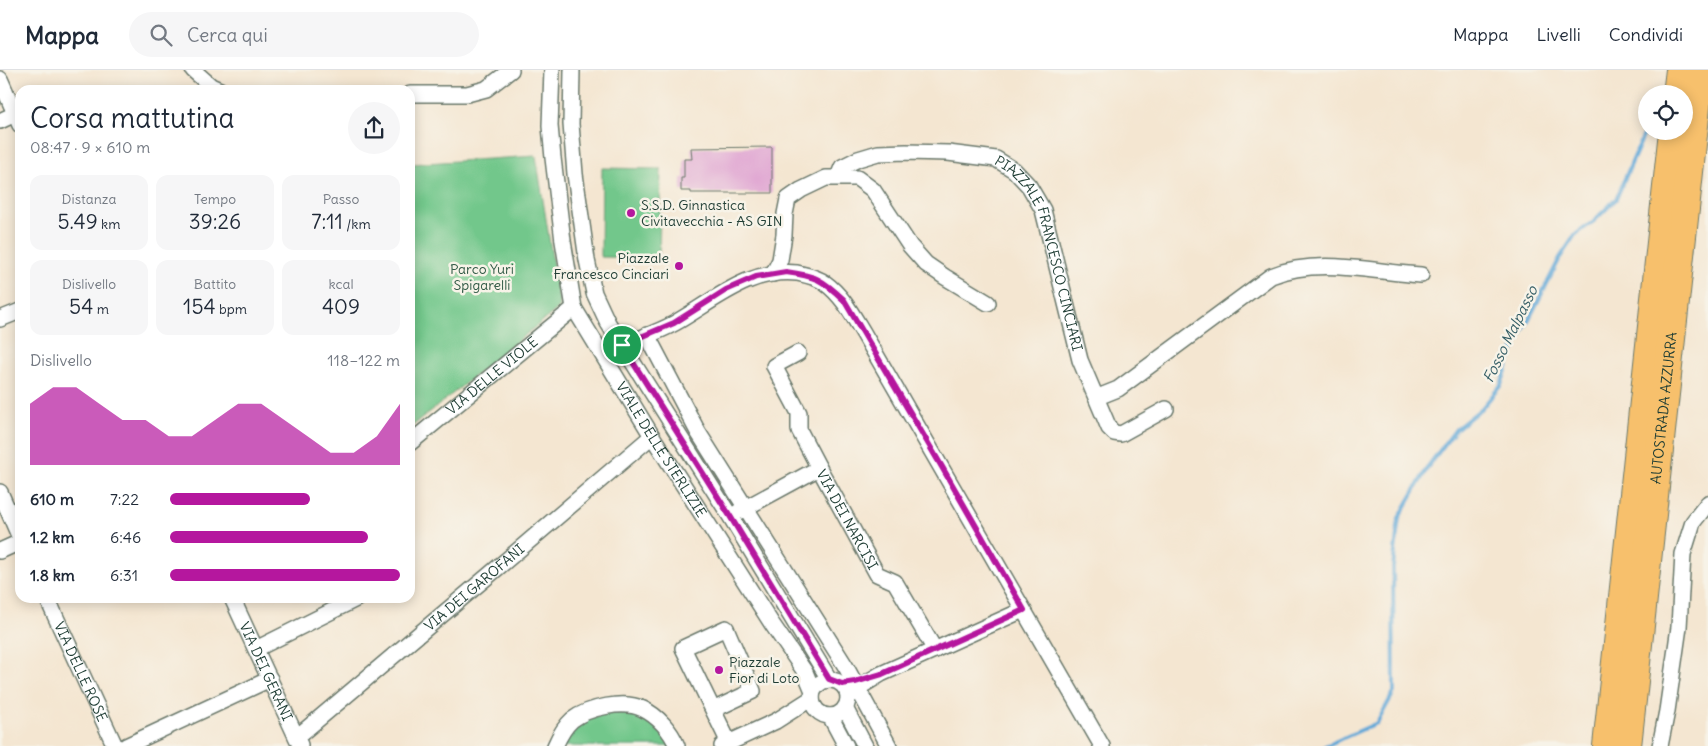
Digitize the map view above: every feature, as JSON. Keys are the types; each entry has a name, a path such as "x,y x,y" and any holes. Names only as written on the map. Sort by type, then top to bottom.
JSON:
{"highway":[{"path":"1678,85 1680,70"},
{"name":"AUTOSTRADA AZZURRA","path":"1627,746 1700,70"},
{"name":"AUTOSTRADA AZZURRA","path":"1607,746 1672,140"}],"street":[{"path":"193,70 210,85"},
{"name":"VIALE DELLE STERLIZIE","path":"552,70 550,126 552,150 563,241 574,308 652,436 805,672 813,705 825,714"},
{"name":"VIALE DELLE STERLIZIE","path":"572,70 571,124 575,174 587,260 594,293 608,323 730,516 846,690 889,746"},
{"path":"415,94 467,94 486,88 506,72"},
{"path":"0,79 15,113"},
{"path":"0,121 15,120"},
{"name":"PIAZZALE FRANCESCO CINCIARI","path":"838,177 842,167 858,159 878,153 948,153 996,159 1014,170 1029,186 1043,210 1080,360 1109,428 1114,433 1121,434 1166,409"},
{"name":"PIAZZALE FRANCESCO CINCIARI","path":"772,274 780,260 788,199 801,190 826,178 857,178 873,190 910,246 926,264 988,303"},
{"path":"1096,396 1118,389 1271,276 1286,270 1336,268 1421,275"},
{"path":"622,345 674,323 726,290 756,277 786,272 809,275 825,282 844,300 1102,746"},
{"name":"VIA DELLE VIOLE","path":"415,439 574,308"},
{"path":"0,319 15,313"},
{"name":"VIALE DELLE STERLIZIE","path":"647,335 698,432 746,508 846,690 865,746"},
{"path":"798,352 774,366 799,413 799,430 819,468"},
{"name":"VIA DEI GAROFANI","path":"299,742 488,576 652,436"},
{"name":"VIA DEI NARCISI","path":"730,516 819,468 877,574 894,582 935,650"},
{"path":"0,492 15,526"},
{"path":"1660,746 1679,627 1683,554 1693,522 1708,503"},
{"path":"0,551 15,544"},
{"name":"VIA DELLE ROSE","path":"49,603 115,746"},
{"name":"VIA DEI GERANI","path":"234,603 299,742"},
{"path":"256,649 350,603"},
{"path":"713,710 753,691 726,628 683,648 713,710 725,744 776,721 812,695 816,685 846,690 1024,610"},
{"path":"126,746 270,679"},
{"path":"776,721 825,714 838,715 846,690"},
{"path":"555,746 560,734 573,720 605,706 622,705 642,709 652,715 663,724 674,738 677,746"},
{"path":"825,714 846,746"}],"green space":[{"name":"Parco Yuri Spigarelli","path":"536,156 560,307 415,424 415,164"},
{"name":"S.S.D. Ginnastica Civitavecchia - AS GIN","path":"602,168 661,169 659,258 601,257"},
{"path":"612,712 633,714 647,720 660,730 673,746 560,746 571,732 582,723 594,717"}],"building":[{"path":"772,147 772,193 691,193 691,191 681,191 681,178 684,178 684,159 692,159 691,148"}],"waterway":[{"name":"Fosso Malpasso","path":"1325,746 1377,723 1394,692 1393,567 1399,518 1429,465 1456,429 1482,408 1501,385 1513,350 1561,256 1575,235 1594,221 1616,199 1642,140"}],"place":[{"name":"S.S.D. Ginnastica Civitavecchia - AS GIN","path":"631,213"},
{"name":"Piazzale Francesco Cinciari","path":"679,266"},
{"name":"Piazzale Fior di Loto","path":"719,670"}],"route":[{"path":"786,272 809,275 825,282 844,300 1024,610 882,674 842,684 829,679 730,516 622,345 674,323 726,290 756,277 786,272"}]}
